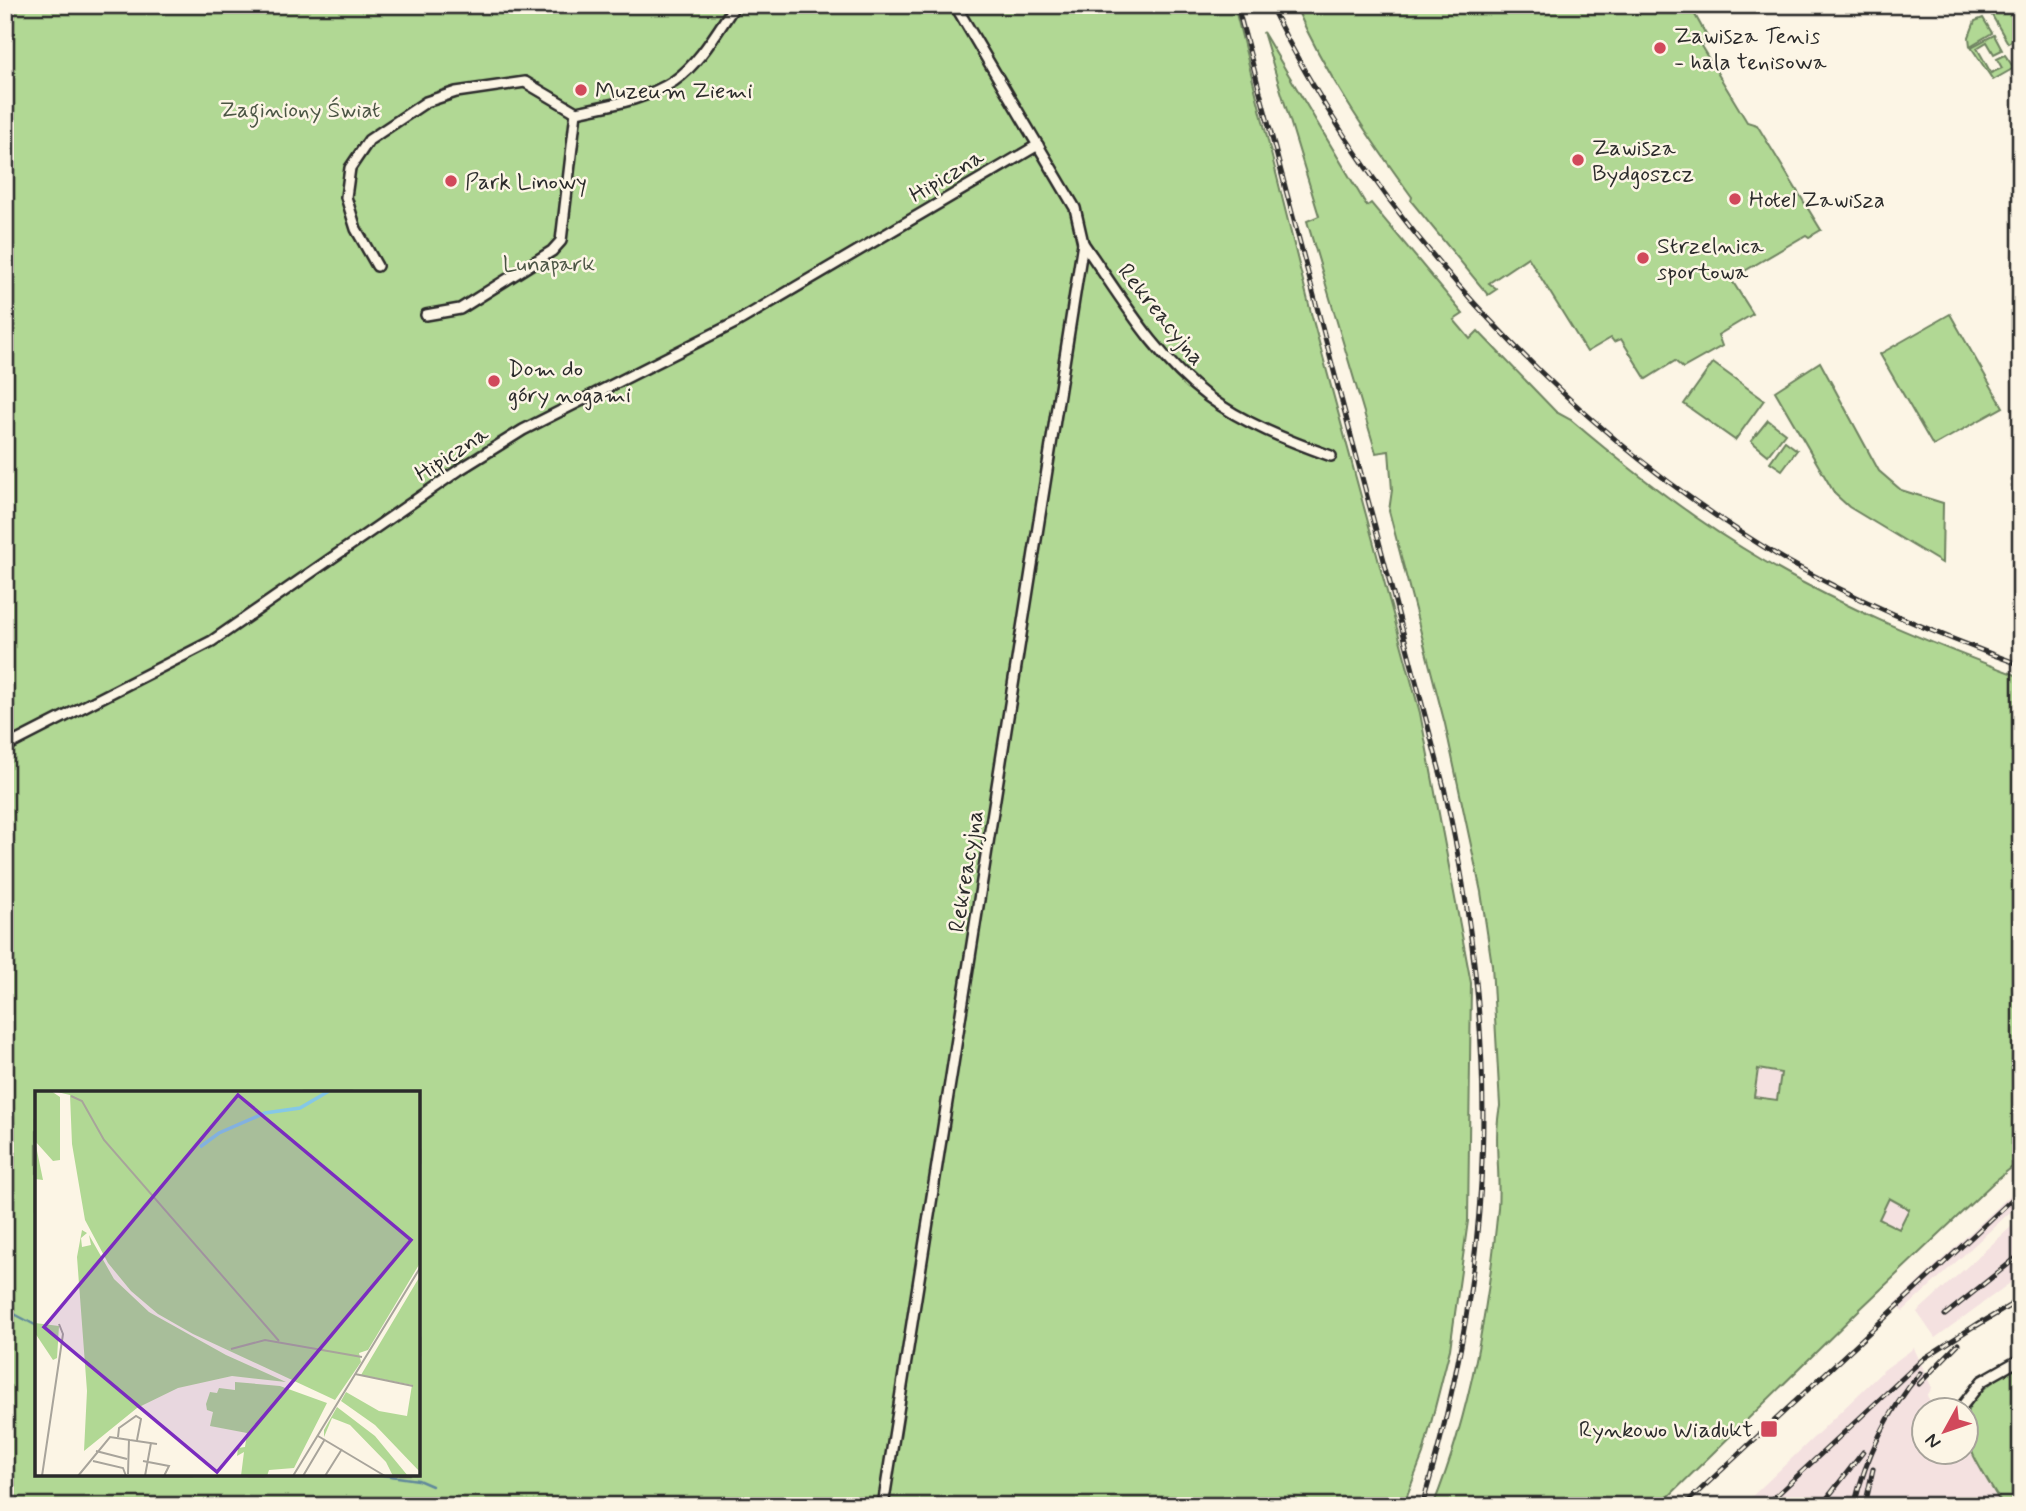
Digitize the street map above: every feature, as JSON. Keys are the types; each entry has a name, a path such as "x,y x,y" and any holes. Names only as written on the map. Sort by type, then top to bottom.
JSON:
{"street":[{"path":"377,266 356,229 346,197 350,168 369,140 426,102 456,92 525,82 576,112 625,101 675,80 710,41 734,5"},
{"name":"Rekreacyjna","path":"883,1506 1083,243 1075,208 955,5"},
{"path":"426,315 460,309 552,251 561,241 576,112"},
{"name":"Hipiczna","path":"5,747 212,641 450,475 513,437 735,323 1038,145"},
{"name":"Rekreacyjna","path":"1083,243 1137,320 1179,370 1207,396 1261,428 1331,456"},
{"path":"1970,1396 1982,1381 2021,1359"}],"shaded area":[{"path":"1758,1069 1781,1073 1777,1100 1754,1097"},
{"path":"2021,1185 2021,1202 1903,1311 1895,1304"},
{"path":"1889,1198 1910,1209 1899,1229 1878,1219"},
{"path":"2021,1218 2021,1275 1935,1338 1917,1312"},
{"path":"1914,1348 1932,1388 1927,1396 1910,1396 1910,1466 1979,1466 2003,1506 1742,1506 1885,1369"}],"green space":[{"path":"5,5 1234,5 1311,313 1420,713 1471,983 1468,1221 1450,1349 1423,1454 1403,1506 5,1506"},
{"name":"Zawisza Bydgoszcz","path":"1295,5 1707,5 1694,13 1709,40 1701,46 1747,122 1757,125 1821,230 1809,237 1806,235 1731,279 1753,314 1718,335 1722,346 1683,368 1675,361 1646,379 1621,339 1614,342 1611,338 1587,352 1528,257 1489,283 1497,289 1488,295 1411,201 1412,197 1334,80"},
{"path":"1986,5 2004,5 2009,12 2016,5 2021,5 2021,35 2008,43"},
{"path":"1983,18 1992,33 1970,46 1969,37 1975,21"},
{"path":"1263,32 1367,206 1371,203 1463,314 1454,320 1470,339 1478,331 1556,412 1571,420 1664,495 1738,546 1858,610 2021,677 2021,1160 1995,1181 1858,1311 1659,1506 1433,1506 1468,1397 1494,1246 1499,1195 1497,1132 1500,1106 1492,965 1481,892 1445,724 1389,511 1392,490 1389,451 1376,453 1307,221 1319,216","holes":["1758,1069 1781,1073 1777,1100 1754,1097","1889,1198 1909,1209 1899,1229 1879,1219"]},
{"path":"1994,35 2002,50 1994,54 1987,42 1977,48 1991,73 2002,68 1997,59 2005,55 2014,68 1993,80 1971,47"},
{"path":"1950,314 2003,407 1933,446 1880,354"},
{"path":"1820,362 1879,471 1901,490 1943,503 1942,563 1849,507 1835,494 1775,391"},
{"path":"1713,363 1764,400 1735,440 1684,404"},
{"path":"1768,420 1785,433 1768,455 1751,441"},
{"path":"1785,441 1797,450 1782,470 1770,462"},
{"path":"2021,1365 2021,1506 2003,1506 1979,1466 1980,1396 1977,1396 1994,1381"}],"waterway":[{"path":"5,1309 35,1325"},
{"path":"391,1476 418,1480 432,1486"}],"railway":[{"path":"1237,5 1444,787 1462,881 1475,971 1482,1060 1482,1148 1477,1236 1465,1324 1447,1414 1422,1506"},
{"path":"1270,5 1315,88 1367,168 1426,246 1490,320 1560,390 1633,454 1710,512 1789,562 1845,592 1903,618 2021,665"},
{"path":"1683,1506 2021,1191"},
{"path":"1945,1315 2021,1254"},
{"path":"1976,1326 2021,1299"},
{"path":"1765,1506 1923,1359 1982,1321"},
{"path":"1919,1384 1958,1344"},
{"path":"1854,1506 1871,1452 1897,1404 1920,1373"},
{"path":"1821,1506 1863,1452"},
{"path":"1865,1506 1873,1469"}],"place":[{"name":"Zawisza Tenis - hala tenisowa","path":"1660,48"},
{"name":"Muzeum Ziemi","path":"581,90"},
{"name":"Zawisza Bydgoszcz","path":"1578,160"},
{"name":"Park Linowy","path":"451,181"},
{"name":"Hotel Zawisza","path":"1735,199"},
{"name":"Strzelnica sportowa","path":"1643,258"},
{"name":"Dom do góry nogami","path":"494,381"},
{"name":"Rynkowo Wiadukt","path":"1769,1429"}],"park label":[{"name":"Zaginiony Świat","path":"300,109"},
{"name":"Lunapark","path":"549,263"}]}
